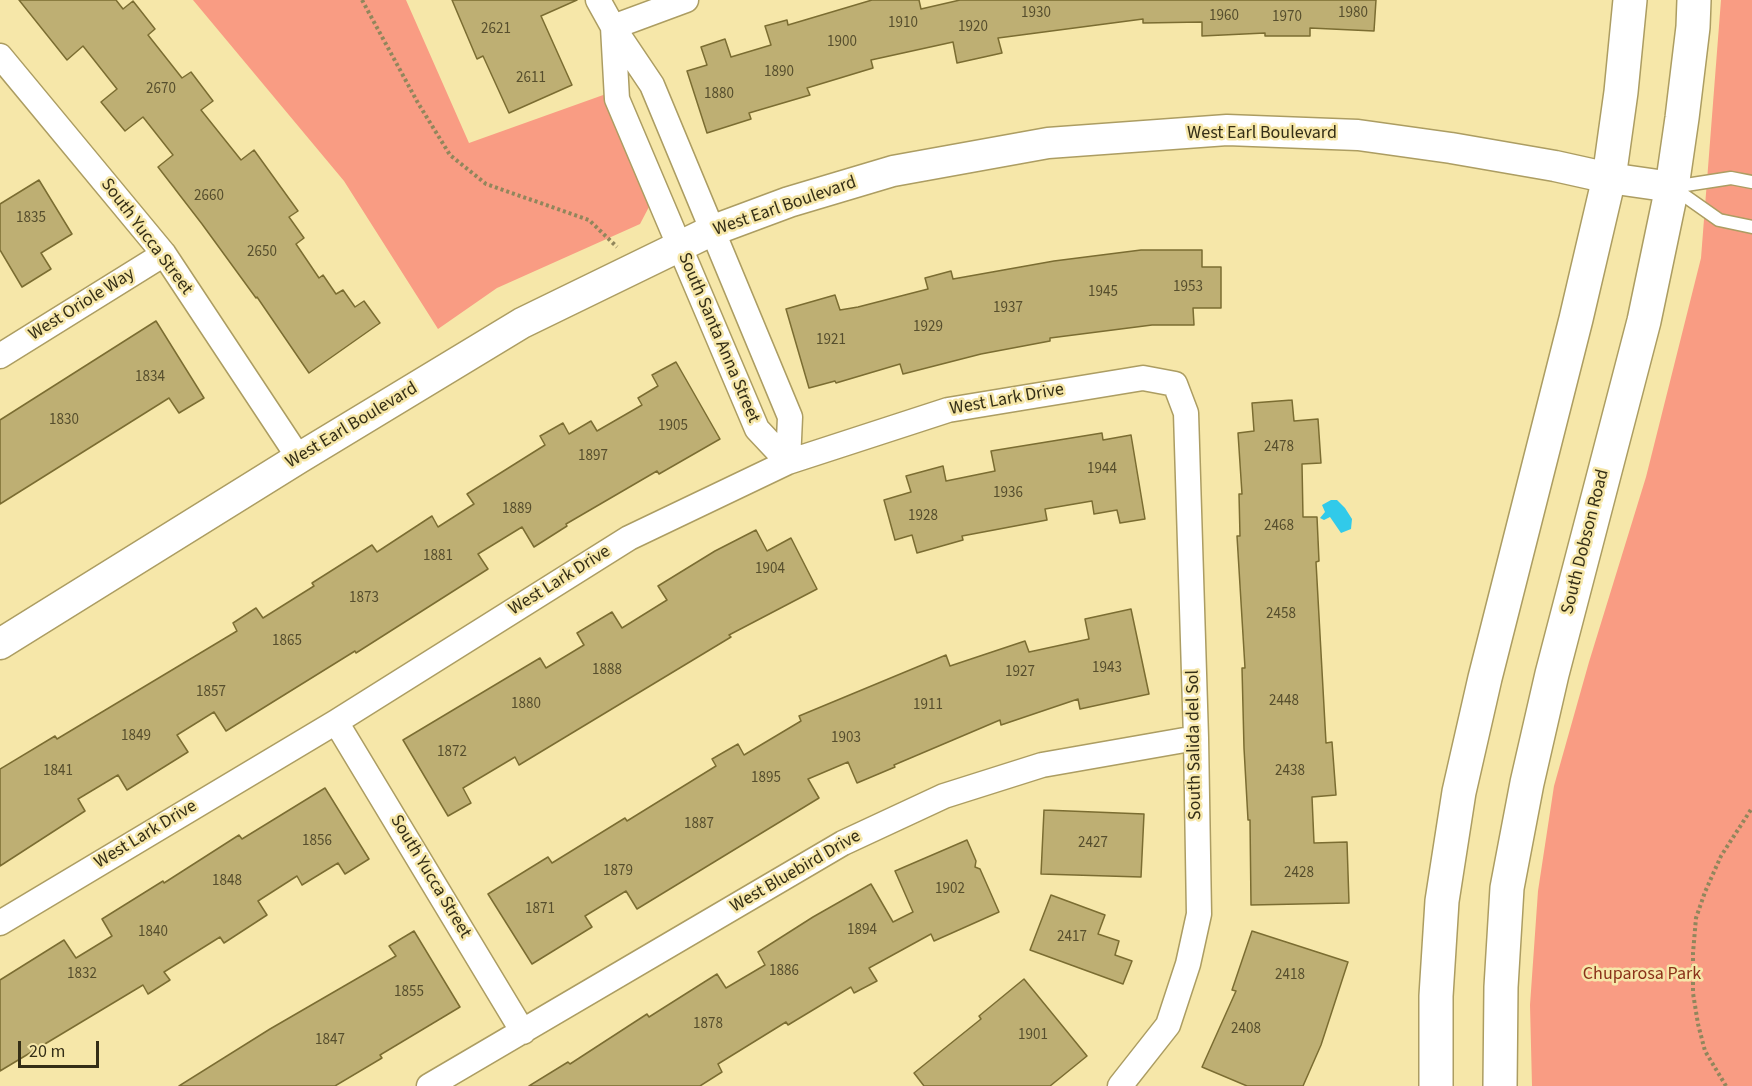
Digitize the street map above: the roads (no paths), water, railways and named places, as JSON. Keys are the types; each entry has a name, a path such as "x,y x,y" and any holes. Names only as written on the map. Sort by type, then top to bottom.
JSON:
{"main road":[{"path":"1436,1086 1436,996 1442,900 1460,792 1485,678 1576,319 1609,178 1621,92 1630,0"},
{"name":"South Dobson Road","path":"1500,1086 1501,987 1507,888 1524,795 1552,674 1644,321 1672,187 1686,84 1694,0"}],"street":[{"name":"South Santa Anna Street","path":"598,0 652,86 789,417 788,462"},
{"path":"613,27 686,0"},
{"name":"South Santa Anna Street","path":"613,27 617,99 757,429 788,462"},
{"name":"South Yucca Street","path":"0,56 164,254 299,458"},
{"name":"West Earl Boulevard","path":"0,644 299,458 522,323 711,231 789,202 893,171 1048,142 1227,130 1358,135 1474,152 1609,178 1672,187"},
{"name":"West Oriole Way","path":"0,356 164,254"},
{"name":"West Lark Drive","path":"0,923 336,722 629,538 788,462 948,410 1143,378 1175,384"},
{"name":"South Salida del Sol","path":"1120,1086 1168,1025 1188,964 1199,914 1186,413 1175,384"},
{"name":"South Yucca Street","path":"336,722 523,1032"},
{"name":"West Bluebird Drive","path":"429,1086 843,843 944,796 1042,765 1196,738"}],"lane":[{"name":"West Earl Boulevard","path":"1672,187 1731,178 1752,182"},
{"name":"West Earl Boulevard","path":"1672,187 1719,220 1752,227"}],"water":[{"path":"1331,500 1337,500 1345,508 1352,519 1351,529 1341,533 1330,517 1324,520 1320,518 1325,512 1322,505"}],"park label":[{"name":"Chuparosa Park","path":"1642,975"}]}
